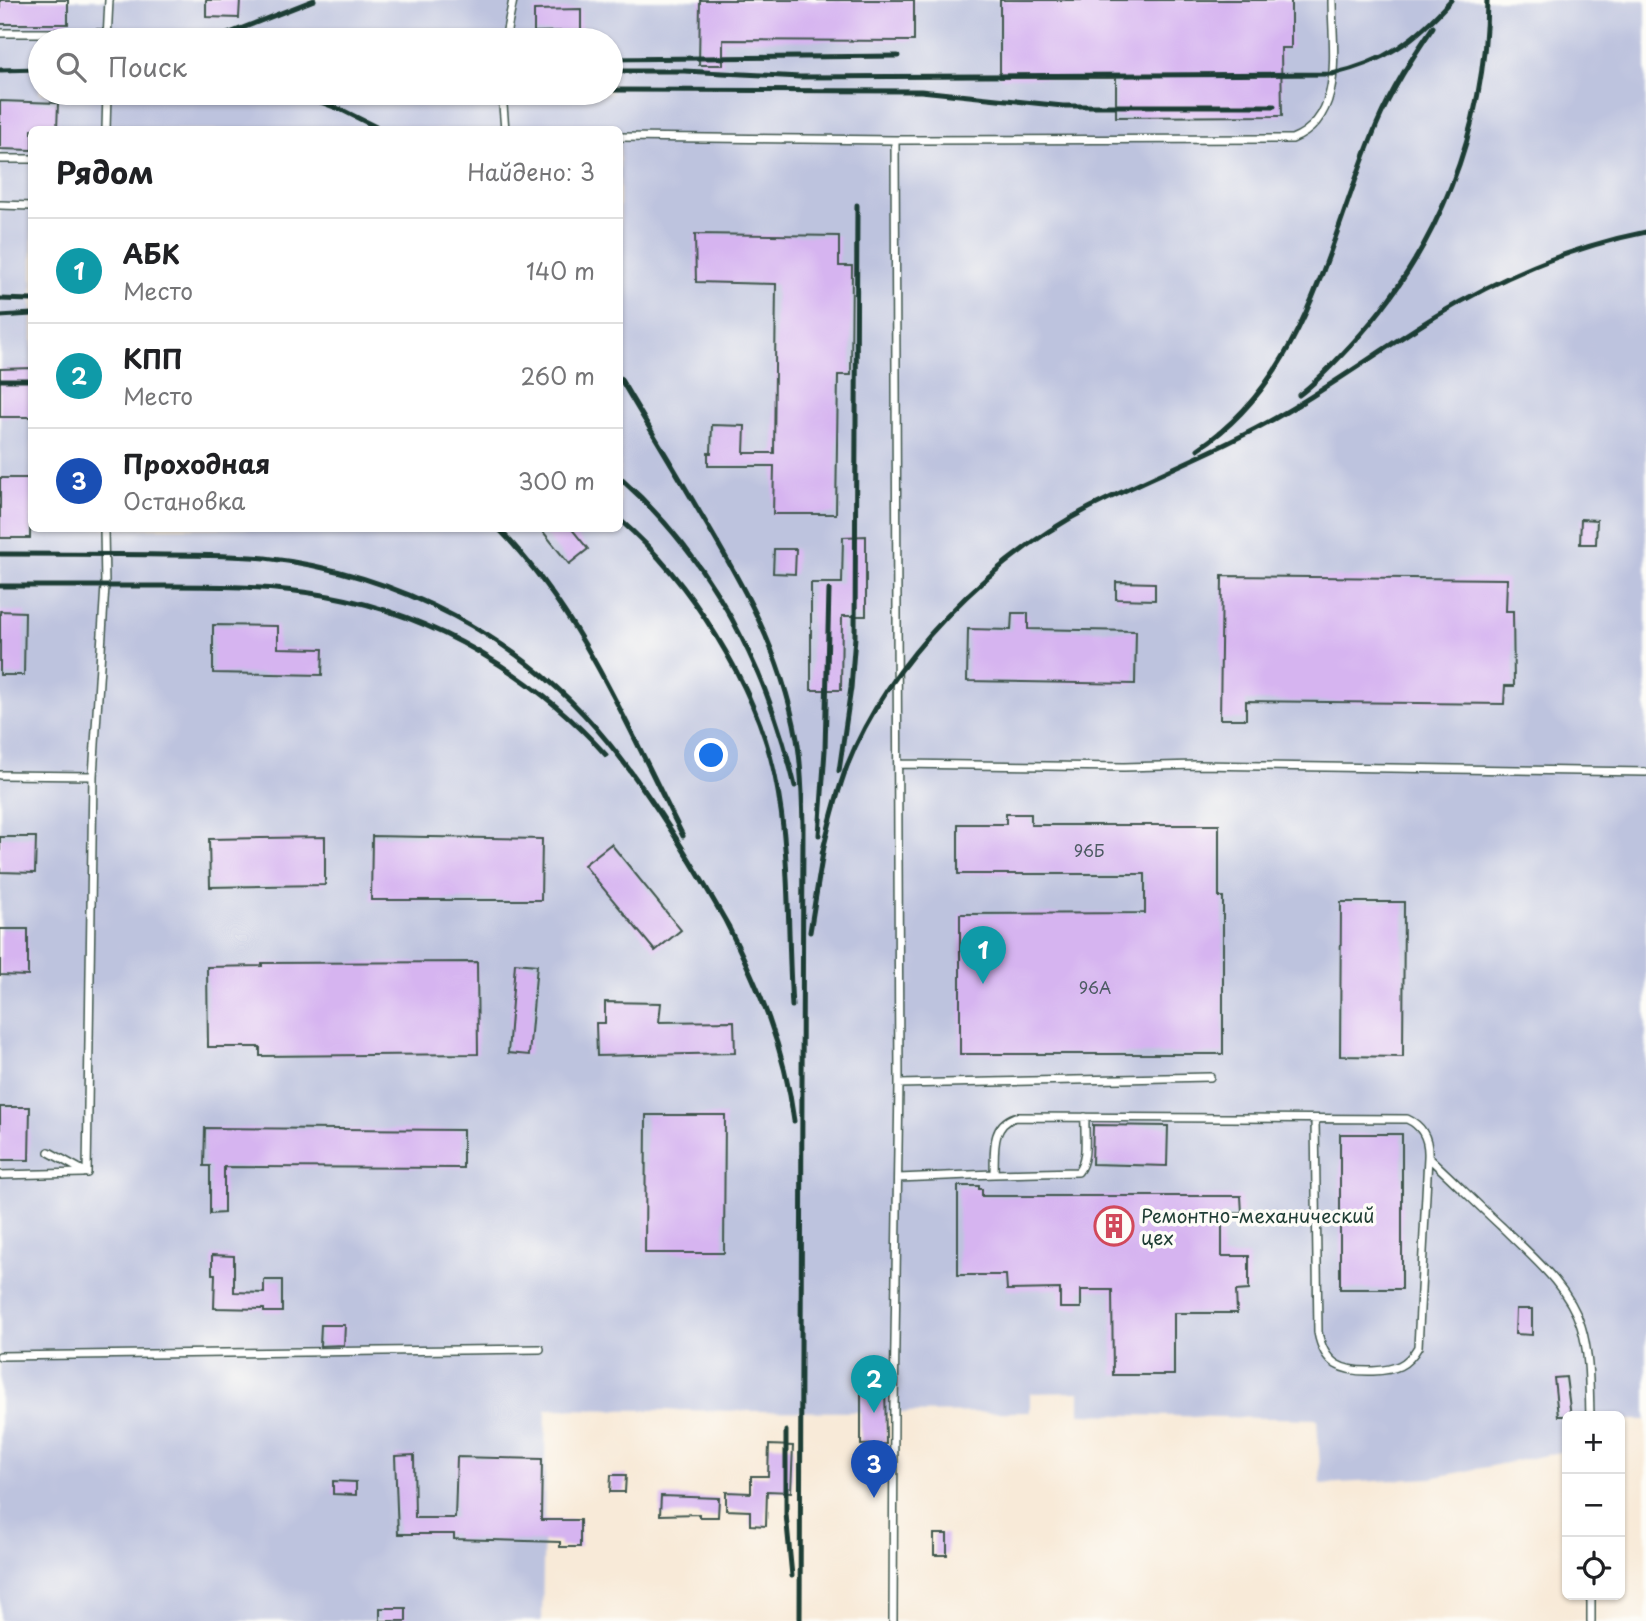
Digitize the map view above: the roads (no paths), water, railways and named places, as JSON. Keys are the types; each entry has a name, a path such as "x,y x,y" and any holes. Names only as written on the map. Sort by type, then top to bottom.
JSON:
{"lane":[{"path":"107,28 109,0"},
{"path":"507,28 513,0"},
{"path":"623,137 895,140 1292,139 1311,129 1329,100 1332,89 1332,0"},
{"path":"0,33 28,34"},
{"path":"106,126 107,105"},
{"path":"503,105 505,126"},
{"path":"893,1621 899,1084 895,140"},
{"path":"0,159 28,159"},
{"path":"0,205 28,206"},
{"path":"86,1173 93,776 105,586 104,532"},
{"path":"898,764 1124,767 1196,765 1646,772"},
{"path":"0,775 93,776"},
{"path":"899,1084 1210,1077"},
{"path":"994,1174 997,1131 1005,1122 1015,1117 1407,1119 1419,1126 1425,1135 1429,1157 1418,1347 1408,1362 1394,1370 1346,1370 1323,1350 1318,1332 1315,1119"},
{"path":"898,1178 1078,1172 1083,1163 1085,1117"},
{"path":"48,1152 86,1173"},
{"path":"1429,1157 1552,1277 1565,1295 1575,1311 1584,1338 1590,1411"},
{"path":"0,1175 86,1173"},
{"path":"0,1356 540,1349"},
{"path":"1591,1600 1591,1621"}],"railway":[{"path":"243,28 314,0"},
{"path":"623,71 800,77 1332,74 1368,63 1398,48 1425,27 1451,0"},
{"path":"1299,395 1332,365 1381,309 1432,229 1451,186 1478,95 1487,0"},
{"path":"1198,449 1235,419 1266,384 1290,344 1311,302 1377,124 1389,98 1433,27"},
{"path":"623,59 898,56"},
{"path":"0,70 28,69"},
{"path":"623,90 921,91 1063,106 1274,106"},
{"path":"328,105 374,126"},
{"path":"839,771 855,637 857,205"},
{"path":"822,854 847,766 865,727 889,688 916,651 947,616 981,583 1017,554 1054,528 1091,507 1238,438 1286,412 1436,316 1486,288 1564,255 1646,232"},
{"path":"0,299 28,300"},
{"path":"0,316 28,314"},
{"path":"0,380 28,380"},
{"path":"623,383 729,562 758,618 781,676 799,750 803,824 800,1621"},
{"path":"623,481 683,544 709,580 731,618 768,699 795,786"},
{"path":"623,523 671,573 717,636 753,706 766,741 775,776 784,833 792,1006"},
{"path":"502,532 528,562 580,636 683,836"},
{"path":"0,554 265,558 362,578 409,595 454,616 497,641 537,671 574,704 607,741 687,855 729,927"},
{"path":"0,586 247,587 309,593 368,605 445,634 481,653 548,700 606,755"},
{"path":"819,835 825,750 829,590"},
{"path":"810,932 824,846"},
{"path":"725,920 777,1042 794,1121"},
{"path":"786,1431 786,1514 792,1576"}],"place":[{"name":"АБК","path":"983,984"},
{"name":"Ремонтно-механический цех","path":"1114,1226"},
{"name":"КПП","path":"874,1413"},
{"name":"Проходная","path":"874,1498"}]}
